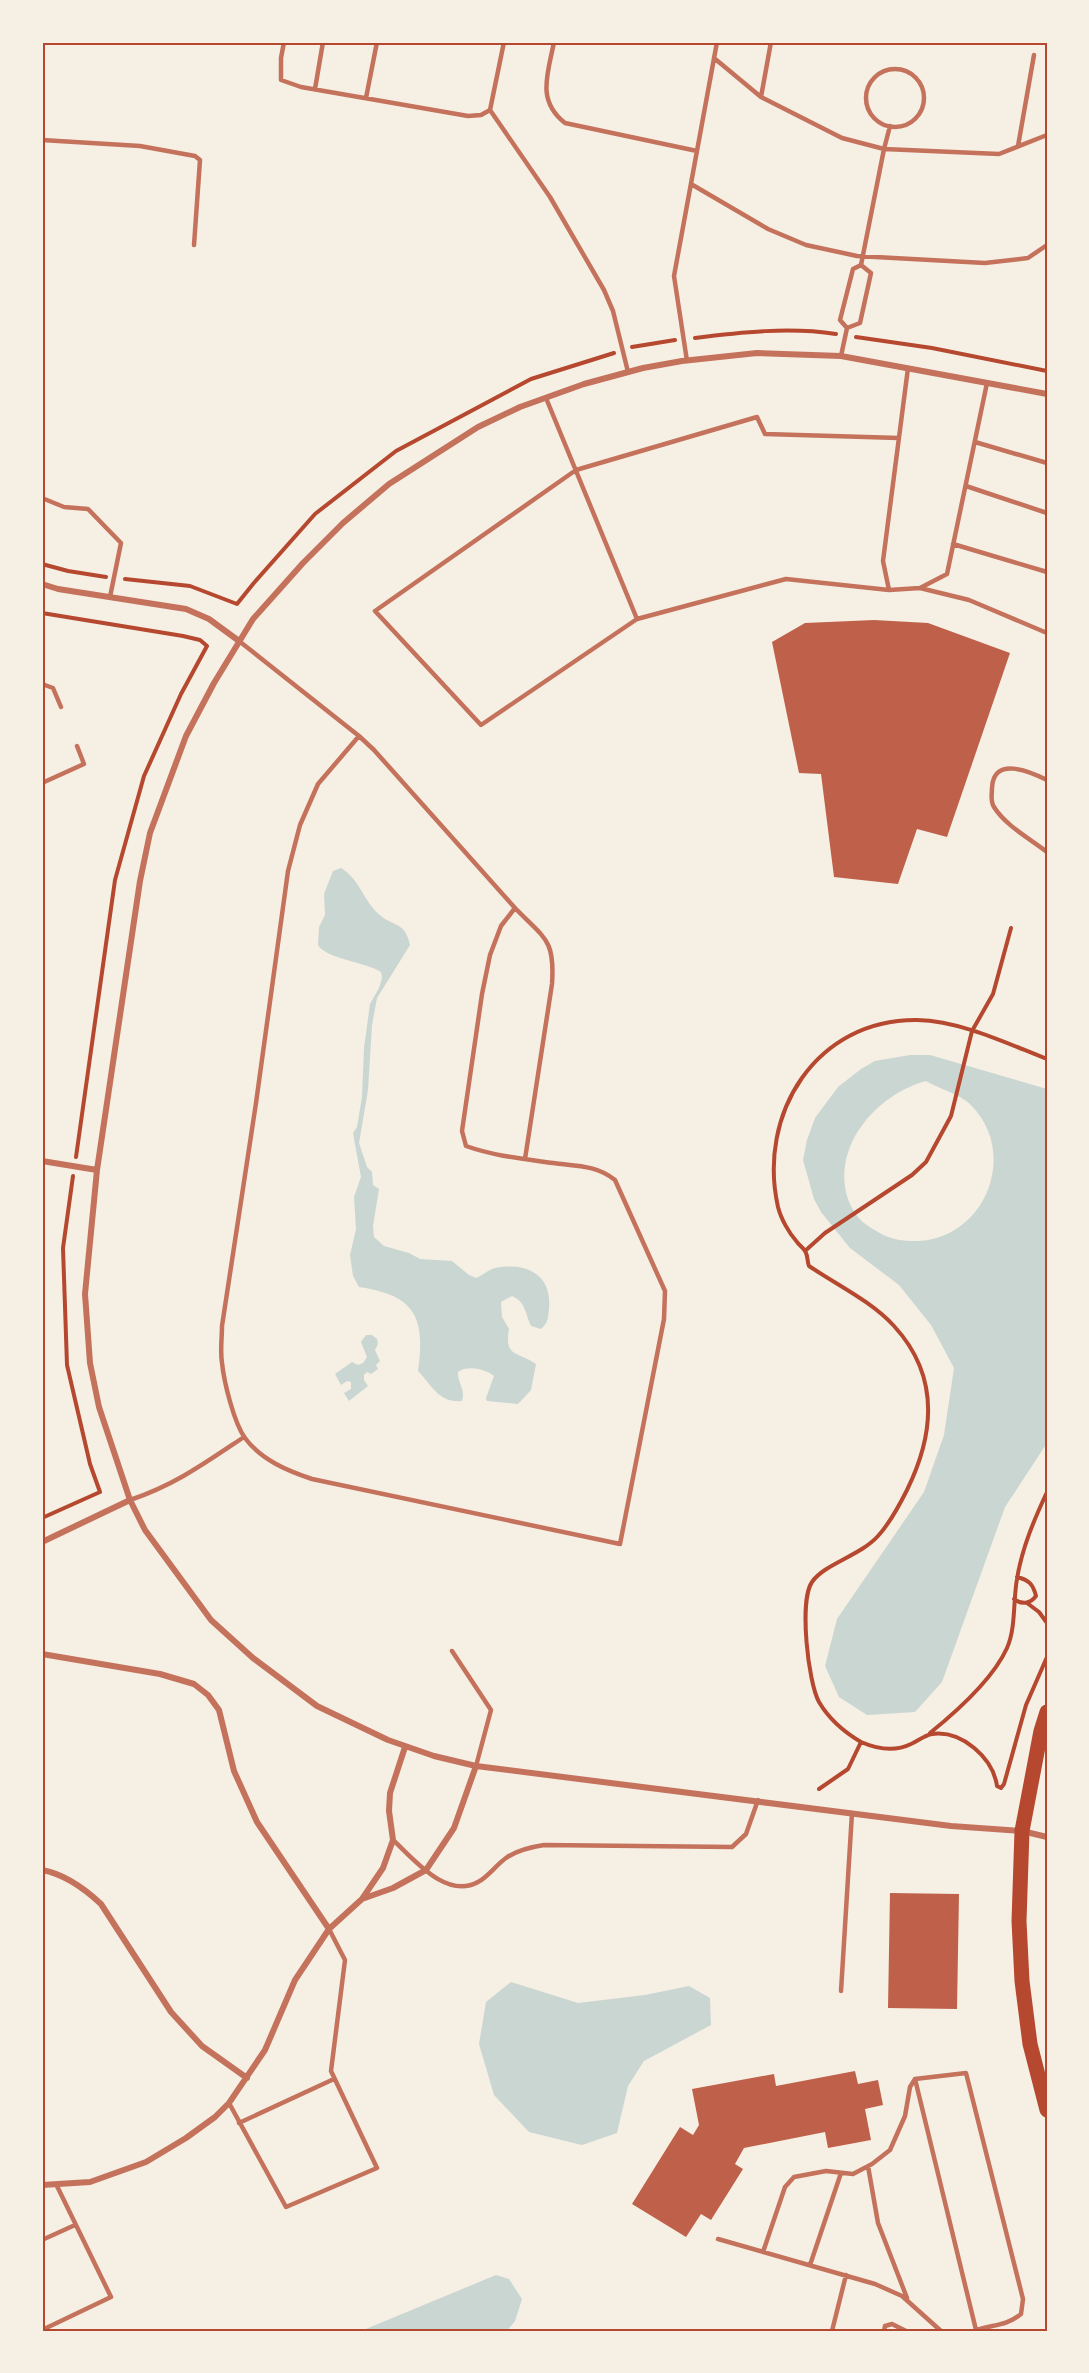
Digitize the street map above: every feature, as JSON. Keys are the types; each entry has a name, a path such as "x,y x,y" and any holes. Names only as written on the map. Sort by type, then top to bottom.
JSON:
{"main road":[{"path":"1047,1712 1041,1731 1022,1831 1019,1921 1022,1981 1030,2044 1047,2110"}],"street":[{"path":"1047,394 841,356 757,353 687,361 628,372 584,384 478,427 389,484 343,523 264,605 239,641 186,736 150,832 140,881 97,1170 85,1294 90,1363 99,1407 130,1500 145,1530 211,1620 244,1650 317,1706 405,1747 476,1766 951,1826 1022,1831 1047,1837"},
{"path":"42,584 58,589 186,609 209,619 239,641"},
{"path":"42,1161 97,1170"},
{"path":"42,1542 130,1500"},
{"path":"42,1654 160,1674 194,1684 208,1695 219,1710 234,1771 257,1822 328,1929"},
{"path":"42,2186 90,2182 146,2162 186,2138 215,2117 229,2103 265,2050 295,1980 328,1929 362,1899 383,1868 393,1840 389,1811 390,1793 405,1747"},
{"path":"362,1899 393,1888 426,1870 454,1828 476,1766"},
{"path":"42,1870 52,1872 87,1892 101,1905 171,2012 202,2046 247,2078"}],"lane":[{"path":"284,42 281,80 301,87 468,116 480,115 490,110"},
{"path":"315,89 323,42"},
{"path":"366,98 377,42"},
{"path":"504,42 490,110 550,197 604,290 613,311 628,372"},
{"path":"554,42 545,88 554,115 565,123 697,151"},
{"path":"687,361 674,276 717,42"},
{"path":"761,97 771,42"},
{"path":"1018,146 1034,55"},
{"path":"714,58 761,97 842,138 884,149 999,154 1047,135"},
{"path":"895,69 905,70 919,82 924,101 916,118 908,124 890,126 874,117 866,100 867,91 877,75 895,69"},
{"path":"861,265 890,126"},
{"path":"42,140 140,146 195,156 200,160 194,245"},
{"path":"691,184 777,233 806,245 863,256 985,263 1028,258 1047,245"},
{"path":"847,328 860,323 871,273 861,265"},
{"path":"847,328 840,320 853,269 861,265"},
{"path":"841,356 847,328"},
{"path":"889,590 883,561 908,368"},
{"path":"920,588 947,574 987,383"},
{"path":"546,398 637,619"},
{"path":"899,438 765,434 757,417 576,470 375,611 481,725 637,619 786,579 889,590 920,588 969,600 1047,633"},
{"path":"975,442 1047,463"},
{"path":"966,486 1047,513"},
{"path":"42,498 64,507 88,509 121,543 110,597"},
{"path":"953,544 1047,572"},
{"path":"239,641 359,736 546,940 553,960 552,984 525,1159"},
{"path":"42,684 53,688 61,707"},
{"path":"359,736 318,784 308,804 294,848 281,909 256,1102 222,1326 222,1363 233,1407 244,1437 252,1446 273,1463 312,1479 620,1544 664,1319 665,1291 615,1180 594,1168 488,1154 466,1146 462,1131 490,955 501,926 515,908"},
{"path":"42,783 84,764 77,746"},
{"path":"1047,780 1017,768 1005,768 997,772 992,784 992,804 1003,819 1047,852"},
{"path":"130,1500 160,1490 244,1437"},
{"path":"452,1652 491,1710 476,1766"},
{"path":"393,1840 426,1870 447,1884 466,1886 478,1882 506,1858 525,1848 544,1845 732,1847 746,1834 758,1800"},
{"path":"841,1991 852,1814"},
{"path":"229,2103 286,2207 377,2168 331,2071 345,1960 328,1929"},
{"path":"966,2073 1023,2299 1021,2314 1010,2323 986,2326 975,2331 915,2079 966,2073"},
{"path":"239,2122 334,2079"},
{"path":"763,2252 785,2187 794,2177 826,2171 853,2174 890,2150 905,2116 910,2087 915,2079"},
{"path":"868,2166 878,2223 908,2301"},
{"path":"810,2265 841,2173"},
{"path":"42,2330 111,2297 57,2186"},
{"path":"42,2240 75,2225"},
{"path":"718,2239 876,2284 902,2296 941,2331"},
{"path":"832,2331 846,2275"},
{"path":"884,2331 885,2326 892,2324 906,2331"}],"path":[{"path":"42,564 68,571 114,578 190,586 237,604 315,514 396,451 531,379 641,345 741,332 820,332 932,348 1047,371"},
{"path":"805,1251 825,1233 912,1175 926,1162 942,1136 956,1101 972,1031 993,994 1011,928"},
{"path":"1047,1059 952,1025 923,1020 873,1027 831,1048 818,1059 797,1083 785,1106 778,1130 775,1155 778,1210 805,1251 809,1266 875,1310 895,1328 917,1362 927,1386 930,1404 926,1436 919,1462 888,1524 864,1550 815,1578 806,1596 804,1613 814,1689 829,1717 861,1742 872,1747 896,1749 928,1735 960,1707 1000,1659 1010,1638 1017,1577 1034,1521 1047,1492"},
{"path":"1017,1577 1029,1581 1034,1588 1036,1596 1026,1603"},
{"path":"1014,1599 1026,1603 1039,1612 1047,1623"},
{"path":"928,1735 944,1735 970,1745 987,1762 996,1777 997,1786 1001,1788 1026,1705 1047,1656"},
{"path":"819,1789 848,1769 861,1742"}],"shaded area":[{"path":"341,868 353,878 375,911 405,932 410,945 377,998 372,1025 368,1090 359,1143 367,1167 372,1172 373,1185 379,1189 373,1226 374,1237 384,1246 409,1253 420,1259 452,1261 476,1278 494,1268 512,1267 530,1271 543,1281 549,1298 549,1309 548,1318 541,1329 531,1326 523,1305 517,1298 512,1296 501,1302 502,1317 509,1329 508,1338 511,1349 536,1364 531,1390 518,1404 487,1401 494,1376 476,1369 458,1372 463,1393 462,1401 454,1401 441,1396 418,1371 420,1336 412,1311 393,1296 359,1287 353,1276 350,1255 356,1229 354,1197 361,1177 353,1133 357,1127 362,1097 364,1048 370,1004 382,978 381,972 329,954 318,945 319,927 325,915 324,894 333,871"},
{"path":"910,1055 930,1055 1047,1089 1047,1443 1005,1507 942,1682 915,1712 867,1715 839,1697 825,1666 837,1619 924,1492 944,1435 954,1368 931,1325 899,1285 850,1248 821,1212 814,1199 803,1160 815,1118 838,1087 875,1061","holes":["926,1081 955,1094 970,1104 985,1124 992,1146 993,1168 988,1190 977,1210 961,1226 941,1237 917,1241 897,1240 870,1227 854,1212 846,1194 844,1178 846,1162 856,1135 871,1114 891,1097"]},
{"path":"366,1335 372,1335 377,1339 378,1344 375,1350 380,1361 376,1365 378,1369 371,1374 367,1372 364,1375 368,1386 349,1401 344,1393 351,1389 351,1382 347,1381 341,1385 335,1374 352,1362 358,1365 363,1363 367,1357 361,1342"},
{"path":"511,1982 578,2003 645,1995 689,1986 710,1998 711,2025 644,2061 628,2086 617,2133 582,2145 529,2132 494,2095 479,2044 486,2002"},
{"path":"496,2275 509,2279 522,2299 515,2321 507,2331 361,2331"}],"building":[{"path":"874,620 928,623 1010,653 947,837 917,829 898,884 834,877 821,774 799,773 772,642 805,623"},
{"path":"890,1893 959,1894 957,2009 888,2008"},
{"path":"855,2071 858,2084 878,2080 883,2105 865,2109 871,2140 828,2148 825,2132 744,2148 735,2164 743,2169 711,2220 701,2214 686,2237 632,2204 680,2127 693,2135 699,2125 692,2089 774,2074 776,2086"}]}
